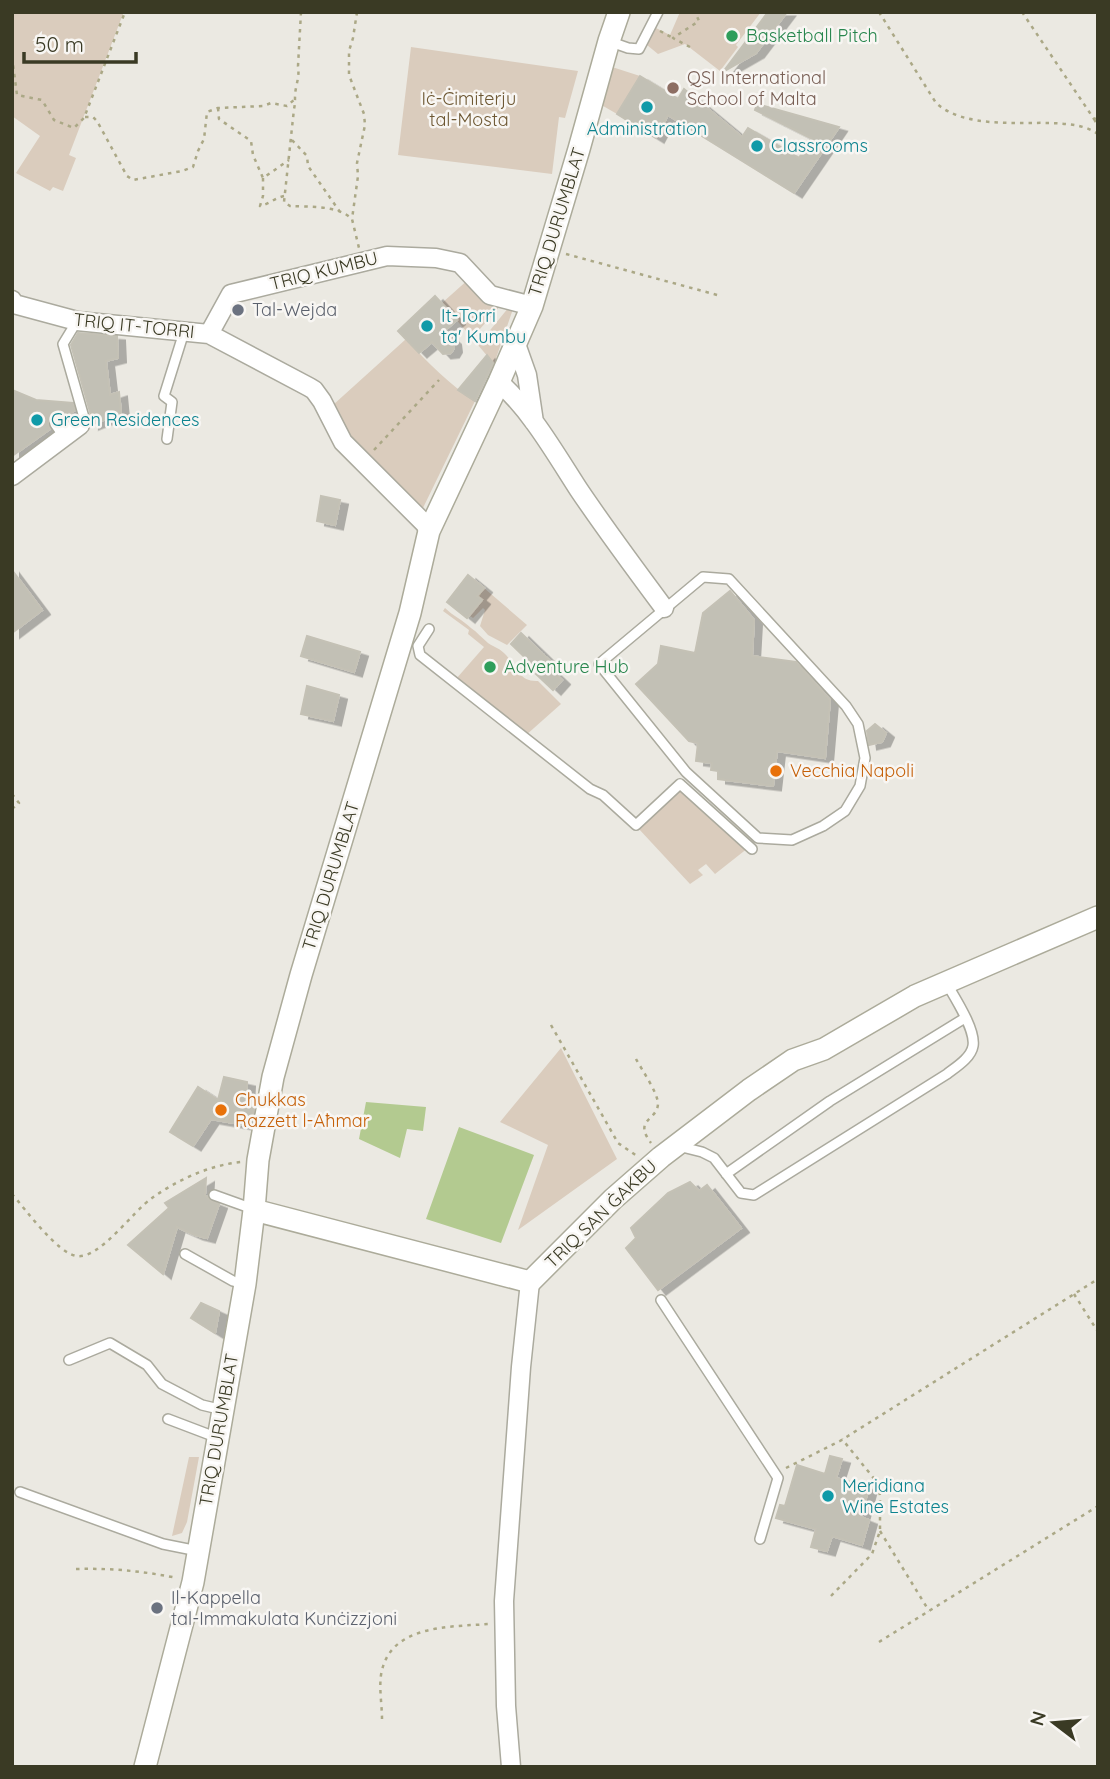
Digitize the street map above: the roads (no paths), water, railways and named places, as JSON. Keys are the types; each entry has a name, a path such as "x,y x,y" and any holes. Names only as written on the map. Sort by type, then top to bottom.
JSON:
{"street":[{"name":"TRIQ DURUMBLAT","path":"145,1767 193,1582 245,1284 258,1160 273,1077 410,613 429,531 499,382 531,306 619,12"},
{"name":"TRIQ KUMBU","path":"209,334 231,294 387,256 436,258 460,263 490,295 531,306"},
{"name":"TRIQ IT-TORRI","path":"13,303 77,321 209,334 314,390 343,442 429,531"},
{"path":"516,344 527,375 534,422"},
{"path":"499,382 534,422 605,529 664,608"},
{"path":"12,476 60,430 82,423"},
{"name":"TRIQ SAN ĠAKBU","path":"511,1767 506,1706 504,1601 530,1282 613,1199 662,1156 793,1060 824,1049 915,996 1098,917"},
{"path":"254,1210 530,1282"}],"lane":[{"path":"609,41 639,49 658,12"},
{"path":"77,321 63,344 82,423"},
{"path":"167,439 172,402 164,396 184,332"},
{"path":"703,577 729,579 846,706 858,724 865,758 860,786 845,811 823,827 792,840 758,838 686,772 599,664 664,608 703,577"},
{"path":"429,629 418,646 420,654 590,789 603,795 636,825 680,784 752,849"},
{"path":"662,1156 702,1152 714,1158 741,1193 754,1195 947,1074 967,1058 974,1045 970,1028 946,982"},
{"path":"726,1174 830,1101 965,1018"},
{"path":"214,1195 254,1210"},
{"path":"185,1254 233,1281 245,1284"},
{"path":"661,1300 778,1478 760,1539"},
{"path":"69,1360 110,1343 147,1365 162,1384 202,1405 223,1410"},
{"path":"168,1419 218,1438"},
{"path":"20,1492 163,1544 198,1551"}],"place":[{"name":"Basketball Pitch","path":"732,36"},
{"name":"QSI International School of Malta","path":"673,88"},
{"name":"Administration","path":"647,107"},
{"name":"Classrooms","path":"757,146"},
{"name":"Tal-Wejda","path":"238,310"},
{"name":"It-Torri ta' Kumbu","path":"427,326"},
{"name":"Green Residences","path":"37,420"},
{"name":"Adventure Hub","path":"490,667"},
{"name":"Vecchia Napoli","path":"776,771"},
{"name":"Chukkas Razzett l-Aħmar","path":"221,1110"},
{"name":"Meridiana Wine Estates","path":"828,1496"},
{"name":"Il-Kappella tal-Immakulata Kunċizzjoni","path":"157,1608"}],"park label":[{"name":"Iċ-Ċimiterju tal-Mosta","path":"469,109"}]}
